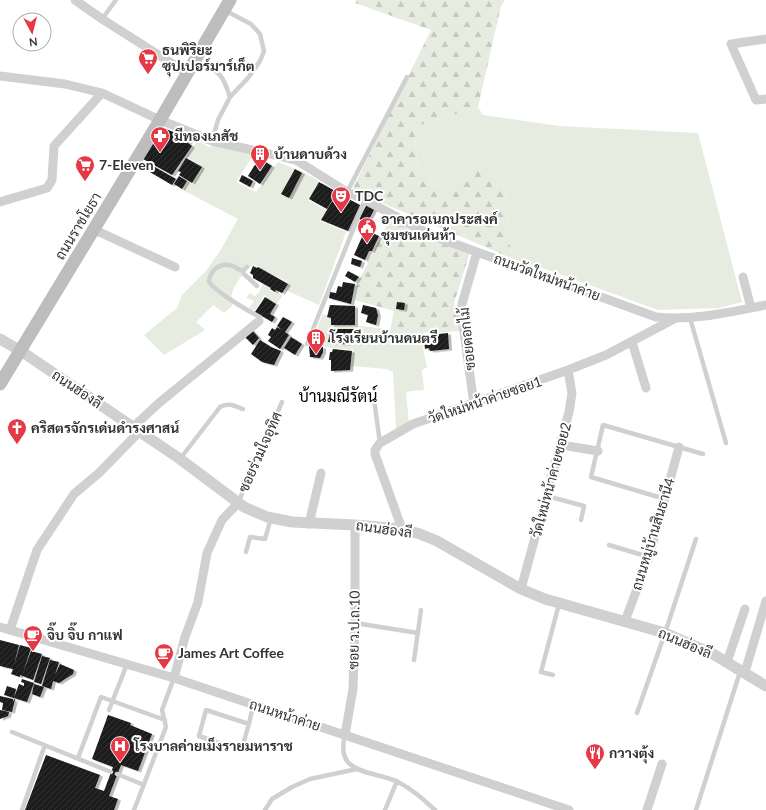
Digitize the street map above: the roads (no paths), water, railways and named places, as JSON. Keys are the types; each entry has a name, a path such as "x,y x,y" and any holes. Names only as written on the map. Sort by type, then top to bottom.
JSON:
{"main road":[{"name":"ถนนราชโยธา","path":"0,384 95,230 227,5"}],"street":[{"path":"75,0 102,20 187,72"},
{"path":"766,38 731,44 756,100 766,98"},
{"name":"ถนนวัดใหม่หน้าค่าย","path":"0,76 65,84 102,93 160,120 212,141 296,160 347,192 433,236 656,317 674,319 690,318 766,305"},
{"path":"0,202 47,188 52,180 54,146 102,93"},
{"path":"95,230 175,267"},
{"name":"ซอยดอกไม้","path":"474,404 461,310 477,252"},
{"path":"743,277 751,308"},
{"name":"วัดใหม่หน้าค่ายซอย1","path":"380,443 413,424 474,404 606,355 674,319"},
{"path":"10,630 37,550 74,494 99,473 159,403 259,321"},
{"name":"ถนนฮ่องลี","path":"0,339 21,351 180,459 244,507 271,518 292,522 402,529 420,534 437,541 521,589 559,604 665,633 713,654 766,686"},
{"path":"632,342 646,388"},
{"name":"วัดใหม่หน้าค่ายซอย2","path":"521,589 569,412 572,393 568,370"},
{"path":"380,443 375,450 375,454 402,529"},
{"path":"561,445 598,451"},
{"name":"ถนนหมู่บ้านสินธานี4","path":"625,621 649,557 679,447"},
{"path":"309,524 321,473"},
{"path":"174,678 185,637 198,602 207,553 222,520 238,503"},
{"name":"ซอย ว.ป.ถ.10","path":"345,735 354,689 355,525"},
{"path":"743,671 766,601"},
{"path":"728,662 745,609"},
{"name":"ถนนหน้าค่าย","path":"0,627 174,678 569,810"},
{"path":"647,810 662,764"}],"lane":[{"path":"102,20 116,0"},
{"path":"212,141 218,120 230,97 248,78 264,51 260,34 251,24 227,5"},
{"path":"194,60 218,72 224,80 230,97"},
{"path":"347,192 407,77"},
{"path":"307,344 365,200"},
{"path":"258,286 244,274 243,271 228,264 222,265 212,272 209,281 210,285 260,317 259,321"},
{"path":"243,271 247,267"},
{"path":"690,318 726,443"},
{"path":"373,392 380,443"},
{"name":"ซอยร่วมใจอุทิศ","path":"238,503 282,402"},
{"path":"180,459 220,407 224,404 229,404 243,409"},
{"path":"665,499 591,477 603,425 703,454"},
{"path":"547,496 584,506 581,520"},
{"path":"246,552 250,537 265,539 271,518"},
{"path":"637,713 696,539"},
{"path":"609,545 649,557"},
{"path":"553,675 541,672 559,604"},
{"path":"414,660 421,610"},
{"path":"355,623 418,634"},
{"path":"109,710 127,664"},
{"path":"696,810 743,671"},
{"path":"134,810 166,727 162,710 174,678"},
{"path":"78,758 101,698 165,720"},
{"path":"249,724 206,710 199,736 222,744 242,748 249,724 253,704"},
{"path":"12,732 111,772"},
{"path":"345,735 342,746 346,760 357,769 397,782 414,792 435,810"},
{"path":"22,810 45,745"},
{"path":"265,810 272,799 292,787 310,779 357,769"},
{"path":"117,774 144,785"},
{"path":"385,810 397,782"}],"place":[{"name":"ธนพิริยะ ซุปเปอร์มาร์เก็ต","path":"148,75"},
{"name":"มีทองเภสัช","path":"160,153"},
{"name":"บ้านดาบด้วง","path":"260,171"},
{"name":"7-Eleven","path":"85,182"},
{"name":"TDC","path":"341,213"},
{"name":"อาคารอเนกประสงค์ ชุมชนเด่นห้า","path":"367,244"},
{"name":"โรงเรียนบ้านดนตรี","path":"316,355"},
{"name":"คริสตรจักรเด่นดำรงศาสน์","path":"17,445"},
{"name":"จิ๊บ จิ๊บ กาแฟ","path":"33,652"},
{"name":"James Art Coffee","path":"164,670"},
{"name":"โรงบาลค่ายเม็งรายมหาราช","path":"120,763"},
{"name":"กวางตุ้ง","path":"595,770"}],"district":[{"name":"บ้านมณีรัตน์","path":"338,396"}]}
